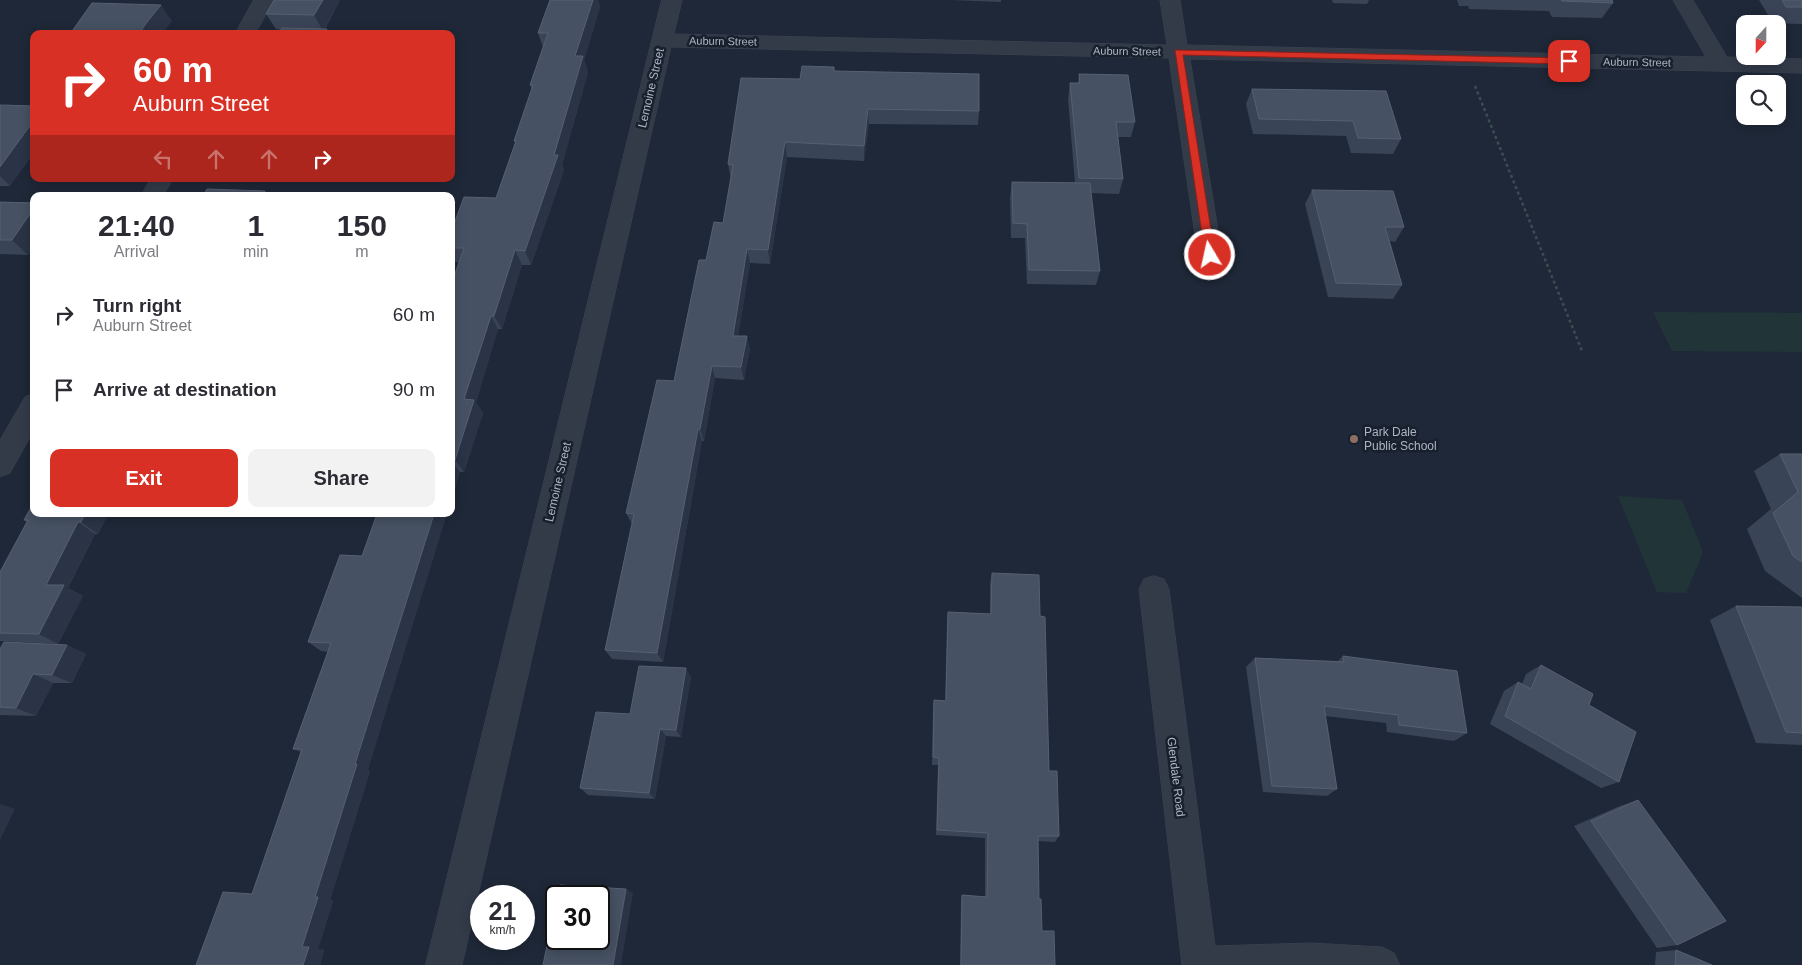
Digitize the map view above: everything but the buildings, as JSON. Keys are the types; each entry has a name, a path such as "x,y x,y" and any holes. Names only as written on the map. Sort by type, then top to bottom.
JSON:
{"street":[{"path":"247,30 264,0"},
{"name":"Lemoine Street","path":"444,965 672,0"},
{"path":"1170,0 1210,255"},
{"path":"1683,0 1720,64"},
{"name":"Auburn Street","path":"663,40 1802,66"},
{"path":"0,465 30,413"},
{"name":"Glendale Road","path":"1154,589 1200,964"},
{"path":"1200,964 1310,961 1382,965"}],"path":[{"path":"1474,85 1582,351"}],"green space":[{"path":"1653,312 1802,313 1802,352 1672,351"},
{"path":"1618,496 1682,500 1703,552 1686,593 1657,592"}],"place":[{"name":"Park Dale Public School","path":"1354,439"}],"route":[{"path":"1210,255 1178,52 1569,61"}]}
